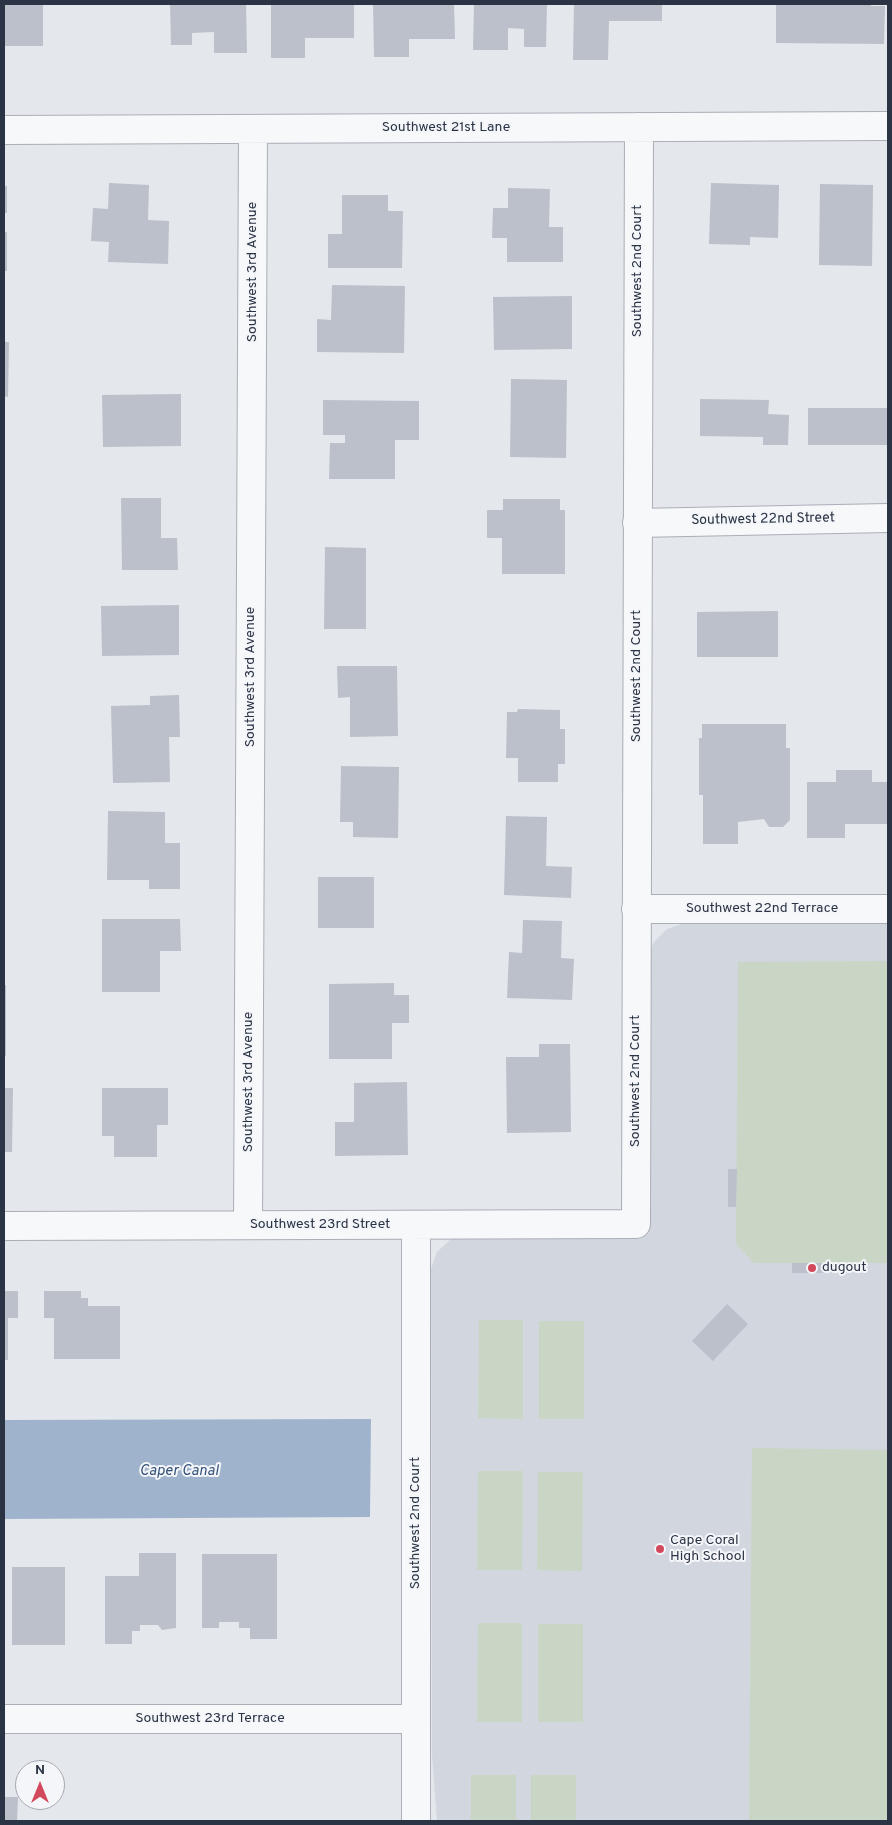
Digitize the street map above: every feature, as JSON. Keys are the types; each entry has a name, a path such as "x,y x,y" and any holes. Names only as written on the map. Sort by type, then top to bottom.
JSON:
{"street":[{"name":"Southwest 21st Lane","path":"4,130 888,126"},
{"name":"Southwest 2nd Court","path":"636,1224 639,127"},
{"name":"Southwest 3rd Avenue","path":"248,1225 253,129"},
{"name":"Southwest 22nd Street","path":"637,523 888,518"},
{"name":"Southwest 22nd Terrace","path":"636,909 888,909"},
{"name":"Southwest 23rd Street","path":"4,1226 636,1224"},
{"name":"Southwest 2nd Court","path":"416,1225 416,1821"},
{"name":"Southwest 23rd Terrace","path":"4,1719 416,1718"}],"shaded area":[{"name":"Cape Coral High School","path":"888,921 888,1821 437,1821 432,1755 431,1269 437,1252 450,1240 466,1234 644,1235 647,965 653,943 667,929 688,922"}],"green space":[{"path":"888,961 888,1263 754,1263 736,1244 738,962"},
{"path":"479,1320 523,1320 523,1419 478,1418"},
{"path":"539,1321 584,1321 584,1419 539,1419"},
{"path":"752,1448 888,1450 888,1821 749,1821"},
{"path":"478,1471 523,1471 522,1570 477,1570"},
{"path":"538,1472 583,1472 582,1571 537,1570"},
{"path":"478,1623 522,1623 522,1722 477,1722"},
{"path":"538,1624 583,1624 583,1722 538,1722"},
{"path":"471,1775 516,1775 516,1821 471,1821"},
{"path":"531,1775 576,1775 576,1821 531,1821"}],"water":[{"name":"Caper Canal","path":"371,1419 370,1517 4,1519 4,1420"}],"building":[{"path":"4,4 43,4 43,46 5,46"},
{"path":"170,4 246,4 247,53 214,53 214,32 192,33 192,45 171,45"},
{"path":"271,4 354,4 354,38 305,38 305,58 271,58"},
{"path":"373,4 454,4 455,39 409,39 409,57 374,57"},
{"path":"474,4 547,4 546,47 524,47 524,29 508,28 508,50 473,50"},
{"path":"574,4 662,4 662,21 609,21 608,60 573,60"},
{"path":"776,4 871,4 871,6 885,6 884,44 776,43"},
{"path":"109,183 149,185 148,220 169,221 168,264 108,262 109,242 91,241 93,208 108,209"},
{"path":"711,183 779,185 778,238 750,237 750,245 709,244"},
{"path":"820,184 873,185 872,266 819,265"},
{"path":"4,186 7,186 7,213 4,213"},
{"path":"508,188 550,189 549,227 563,227 563,262 507,262 507,238 492,238 493,208 508,208"},
{"path":"342,195 388,195 388,211 403,211 402,268 328,268 328,234 342,234"},
{"path":"4,232 7,232 7,271 4,271"},
{"path":"332,285 405,286 404,353 317,352 317,319 331,320"},
{"path":"572,296 572,349 494,350 493,297"},
{"path":"4,342 9,342 8,397 4,396"},
{"path":"511,379 567,380 566,458 510,457"},
{"path":"181,394 181,446 103,447 102,395"},
{"path":"700,399 769,400 768,414 789,415 788,445 763,445 763,437 700,436"},
{"path":"323,400 419,401 419,440 395,440 395,479 329,479 330,443 345,443 345,435 323,435"},
{"path":"808,408 888,408 888,445 808,445"},
{"path":"121,498 161,498 161,538 177,538 178,570 122,570"},
{"path":"503,499 560,499 560,510 565,510 565,574 502,574 502,538 487,538 487,510 503,510"},
{"path":"325,547 366,548 366,629 324,629"},
{"path":"179,605 179,655 102,656 101,606"},
{"path":"778,611 778,657 697,657 697,612"},
{"path":"337,666 397,666 398,736 350,737 350,697 338,698"},
{"path":"179,695 180,737 169,737 170,782 113,783 111,706 150,705 150,696"},
{"path":"518,709 560,710 560,729 565,729 565,764 558,764 558,782 518,782 518,758 506,758 507,712 517,712"},
{"path":"702,724 786,724 786,748 790,748 790,820 783,827 769,827 764,819 738,822 738,844 703,844 703,795 699,795 699,738 702,738"},
{"path":"341,766 399,767 398,838 353,837 353,822 340,822"},
{"path":"836,770 872,770 872,782 888,782 888,824 845,824 845,838 807,838 807,782 836,782"},
{"path":"108,811 165,812 165,843 180,843 180,889 149,889 149,880 107,880"},
{"path":"506,816 547,817 546,866 572,867 571,898 504,895"},
{"path":"318,877 374,877 374,928 318,928"},
{"path":"102,919 180,919 181,951 160,951 160,992 102,992"},
{"path":"523,920 562,921 561,958 574,959 572,1000 507,998 509,952 522,953"},
{"path":"394,983 394,995 409,995 409,1023 392,1023 392,1059 329,1059 329,984"},
{"path":"4,985 6,985 6,1056 4,1056"},
{"path":"539,1044 570,1044 571,1132 507,1133 506,1057 539,1057"},
{"path":"407,1082 408,1155 335,1156 335,1122 354,1122 354,1083"},
{"path":"4,1088 13,1088 12,1152 4,1152"},
{"path":"102,1088 168,1088 168,1125 157,1125 157,1157 114,1157 114,1136 102,1136"},
{"path":"728,1169 737,1169 736,1207 728,1207"},
{"name":"dugout","path":"792,1263 833,1263 833,1273 792,1273"},
{"path":"4,1291 18,1291 18,1318 8,1318 8,1360 4,1360"},
{"path":"44,1291 81,1291 81,1298 88,1298 88,1306 120,1306 120,1359 54,1359 54,1318 44,1318"},
{"path":"727,1304 748,1324 713,1361 692,1341"},
{"path":"139,1553 176,1553 176,1628 162,1630 158,1625 140,1625 140,1631 132,1631 132,1644 105,1644 105,1576 139,1576"},
{"path":"202,1554 277,1554 277,1639 250,1639 250,1628 239,1628 239,1622 219,1622 219,1628 202,1628"},
{"path":"12,1567 65,1567 65,1645 12,1645"},
{"path":"4,1797 15,1797 17,1821 4,1821"}],"place":[{"name":"dugout","path":"812,1268"},
{"name":"Cape Coral High School","path":"660,1549"}]}
